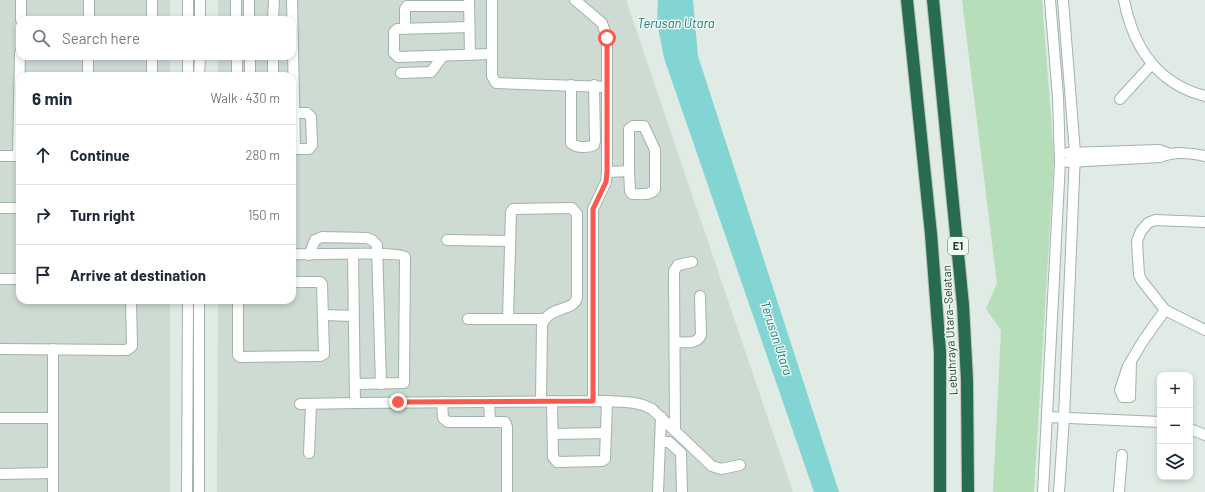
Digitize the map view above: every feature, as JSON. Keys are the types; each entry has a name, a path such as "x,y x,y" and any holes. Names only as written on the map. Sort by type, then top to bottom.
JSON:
{"highway":[{"name":"Lebuhraya Utara–Selatan","path":"907,0 940,352 940,492"},
{"name":"Lebuhraya Utara–Selatan","path":"933,0 964,305 968,388 968,492"}],"street":[{"path":"21,0 21,16"},
{"path":"89,0 89,16"},
{"path":"152,0 152,16"},
{"path":"188,0 188,16"},
{"path":"200,0 200,16"},
{"path":"236,0 236,16"},
{"path":"249,0 249,16"},
{"path":"274,0 274,16"},
{"path":"292,0 292,16"},
{"path":"492,0 492,76 496,83 594,85 606,87"},
{"path":"575,0 602,23 607,38 607,172 606,182 593,209 593,401"},
{"path":"1043,492 1060,157 1050,0"},
{"path":"1059,492 1064,418 1075,158 1063,0"},
{"path":"1124,0 1130,23 1139,46 1152,64 1182,88 1205,96"},
{"path":"405,28 405,9 407,6 469,3 470,55"},
{"path":"469,28 397,29 394,32 394,53 398,57 442,57 492,54"},
{"path":"401,73 431,72 442,57"},
{"path":"20,60 20,72"},
{"path":"88,60 88,72"},
{"path":"152,60 152,72"},
{"path":"188,60 188,72"},
{"path":"200,60 200,72"},
{"path":"236,60 237,72"},
{"path":"250,60 250,72"},
{"path":"273,60 273,72"},
{"path":"294,60 294,72"},
{"path":"1120,99 1152,64"},
{"path":"571,85 571,143 576,146 587,147 594,144 595,141 594,85"},
{"path":"296,113 307,113 311,117 312,145 309,148 296,149"},
{"path":"633,126 644,126 654,150 655,189 653,192 650,194 632,194 630,191 629,171 629,129 633,126"},
{"path":"1060,157 1075,158 1159,150 1170,154 1182,153 1205,156"},
{"path":"0,156 16,156"},
{"path":"607,172 629,171"},
{"path":"0,208 16,208"},
{"path":"508,319 509,241 512,209 572,208 577,214 576,302 553,311 544,320 542,325 541,401"},
{"path":"1205,222 1155,220 1148,223 1141,231 1137,241 1139,274 1145,286 1165,310 1205,330"},
{"path":"309,255 315,240 322,237 367,238 374,242 378,253 381,384"},
{"path":"447,240 509,241"},
{"path":"296,254 378,253 400,254 404,257 405,380 401,384 355,384"},
{"path":"353,254 355,403"},
{"path":"675,431 674,271 678,265 692,262"},
{"path":"0,279 16,279"},
{"path":"238,304 238,355 240,357 320,356 324,354 322,284 320,282 296,282"},
{"path":"675,342 696,341 699,339 701,335 700,296"},
{"path":"0,349 127,350 132,346 133,339 131,304"},
{"path":"187,492 188,304"},
{"path":"199,304 199,492"},
{"path":"1131,361 1165,310"},
{"path":"324,315 353,316"},
{"path":"468,319 544,320"},
{"path":"52,492 53,349"},
{"path":"552,401 553,457 557,462 602,461 606,456 607,401"},
{"path":"300,404 607,401 642,404 661,417 712,466 721,469 740,465"},
{"path":"442,402 443,418 448,422 503,421 507,424 507,492"},
{"path":"490,402 490,421"},
{"path":"309,453 311,404"},
{"path":"658,492 661,417"},
{"path":"1046,417 1157,422"},
{"path":"0,418 53,418"},
{"path":"1193,429 1205,435"},
{"path":"552,434 606,433"},
{"path":"660,442 669,442 681,453 682,492"},
{"path":"1119,492 1122,455"},
{"path":"0,474 53,473"}],"shaded area":[{"path":"0,0 170,0 170,16 16,16 16,60 170,60 170,72 16,72 16,304 170,304 170,492 0,492"},
{"path":"218,0 626,0 793,492 217,492 218,304 296,304 296,72 218,72 218,60 296,60 296,16 218,16"}],"green space":[{"path":"962,0 1042,0 1054,157 1034,492 993,492 1001,330 986,309 997,283"}],"water":[{"name":"Terusan Utara","path":"658,0 693,0 698,56 839,492 814,492 664,58 657,22"}],"route":[{"path":"398,402 593,401 593,209 606,182 607,172 607,38"}]}
